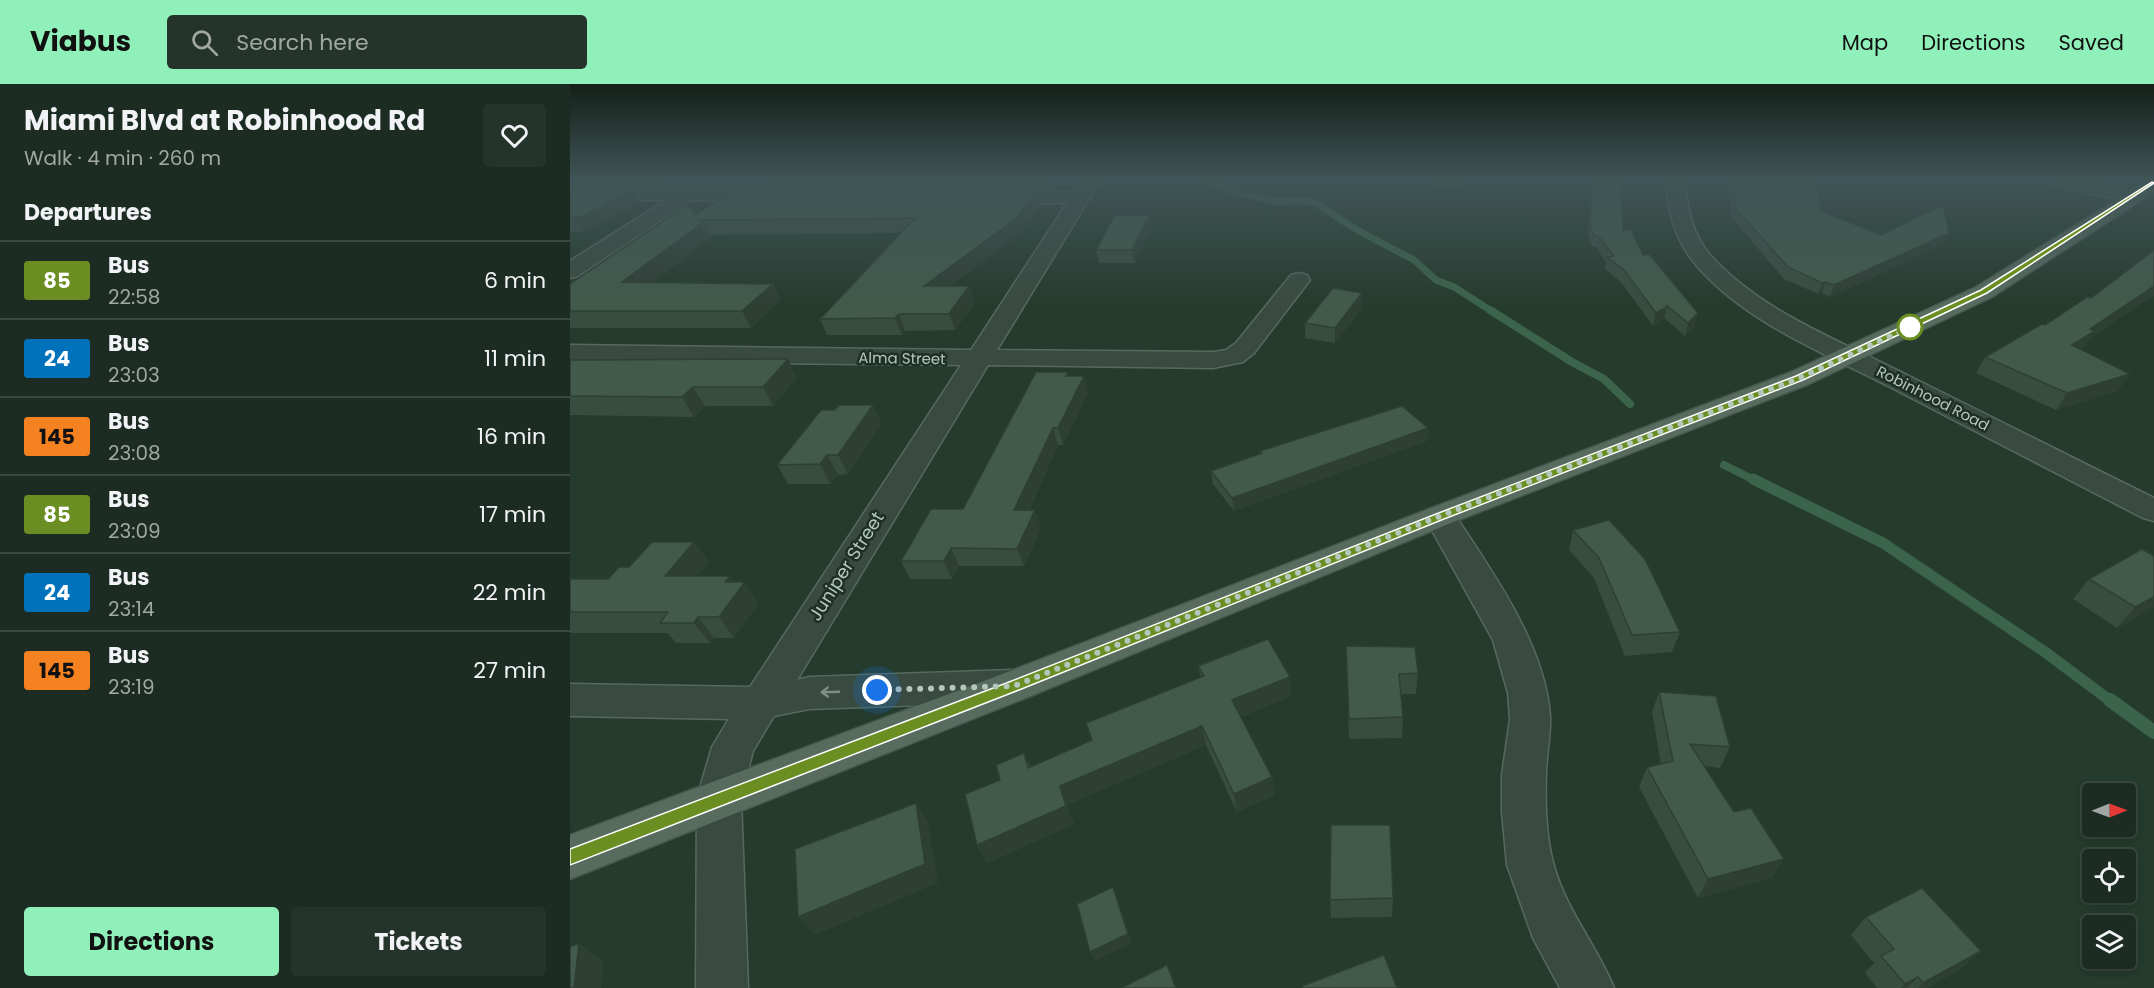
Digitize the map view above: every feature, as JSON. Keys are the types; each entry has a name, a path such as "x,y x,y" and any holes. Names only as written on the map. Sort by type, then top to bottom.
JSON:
{"main road":[{"path":"570,857 1014,686 1440,516 1800,378 1984,292 2092,223"}],"street":[{"path":"570,271 642,223"},
{"name":"Juniper Street","path":"722,988 719,798 733,747 1064,223"},
{"name":"Robinhood Road","path":"1681,223 1692,244 1713,270 1743,295 1772,314 2154,511"},
{"name":"Alma Street","path":"570,353 1213,360 1234,357 1255,338 1299,280"},
{"path":"1440,516 1503,620 1512,639 1527,693 1530,719 1524,775 1524,812 1530,865 1550,921 1588,988"},
{"path":"570,700 759,703 809,693 1014,686"}],"building":[{"path":"660,223 702,223 622,282 773,284 742,311 570,311 570,284"},
{"path":"910,223 1010,223 924,286 969,286 949,314 899,314 895,318 820,319"},
{"path":"1111,223 1145,223 1132,250 1096,250"},
{"path":"1590,223 1623,223 1623,230 1631,230 1643,255 1649,254 1698,313 1688,323 1666,305 1667,307 1656,313 1624,270 1607,257 1614,256 1598,236 1594,236"},
{"path":"1749,223 1851,223 1881,235 1905,223 1947,223 1949,233 1834,285 1822,283 1788,267"},
{"path":"2154,250 2154,286 2090,329 2095,331 2072,345 2130,374 2067,393 1985,357 2042,324 2045,325 2087,297 2091,298"},
{"path":"1333,288 1362,293 1335,328 1305,323"},
{"path":"788,359 763,387 693,387 682,397 570,396 570,360"},
{"path":"1036,372 1068,372 1066,376 1084,376 1058,428 1053,428 1014,510 1035,510 1017,549 951,548 944,561 901,561 931,509 963,509"},
{"path":"839,405 873,405 838,455 827,455 820,464 777,465 821,410 835,410"},
{"path":"1402,406 1428,428 1232,498 1211,471 1262,453 1260,451"},
{"path":"1609,520 1645,559 1680,632 1632,635 1599,558 1573,530"},
{"path":"652,542 694,542 665,576 730,576 725,582 745,582 719,617 698,617 694,623 660,623 668,612 570,612 570,579 608,579 619,567 629,567"},
{"path":"2142,549 2154,556 2154,597 2135,607 2089,579"},
{"path":"1268,639 1290,677 1232,700 1272,777 1234,794 1202,726 1060,786 1066,806 977,845 965,794 1000,780 996,765 1024,753 1028,768 1092,740 1086,723 1204,676 1198,666"},
{"path":"1346,646 1415,647 1418,673 1399,674 1403,717 1349,719"},
{"path":"1659,692 1716,696 1730,747 1690,744 1734,812 1751,808 1784,859 1708,879 1647,767 1673,761"},
{"path":"916,803 925,864 798,917 795,849"},
{"path":"1331,825 1390,825 1393,898 1330,900"},
{"path":"1113,887 1128,934 1090,952 1077,904"},
{"path":"1922,888 1981,951 1923,983 1918,977 1905,984 1881,956 1894,949 1866,917"},
{"path":"579,943 574,988 570,988 570,947"},
{"path":"1384,955 1397,988 1302,988 1302,986"},
{"path":"1167,965 1176,988 1121,988"}],"waterway":[{"path":"1347,223 1414,260 1436,280 1454,287 1493,312"},
{"path":"1490,310 1572,362 1604,379 1630,404"},
{"path":"1724,465 1756,481"},
{"path":"1753,479 1883,543 2045,652 2112,702"},
{"path":"2110,700 2154,732"}],"bus line":[{"name":"85","path":"570,857 1014,686 1440,516 1800,378 1984,292 2092,223"}],"route":[{"path":"877,690 1014,686 1440,516 1800,378 1910,327"}]}
